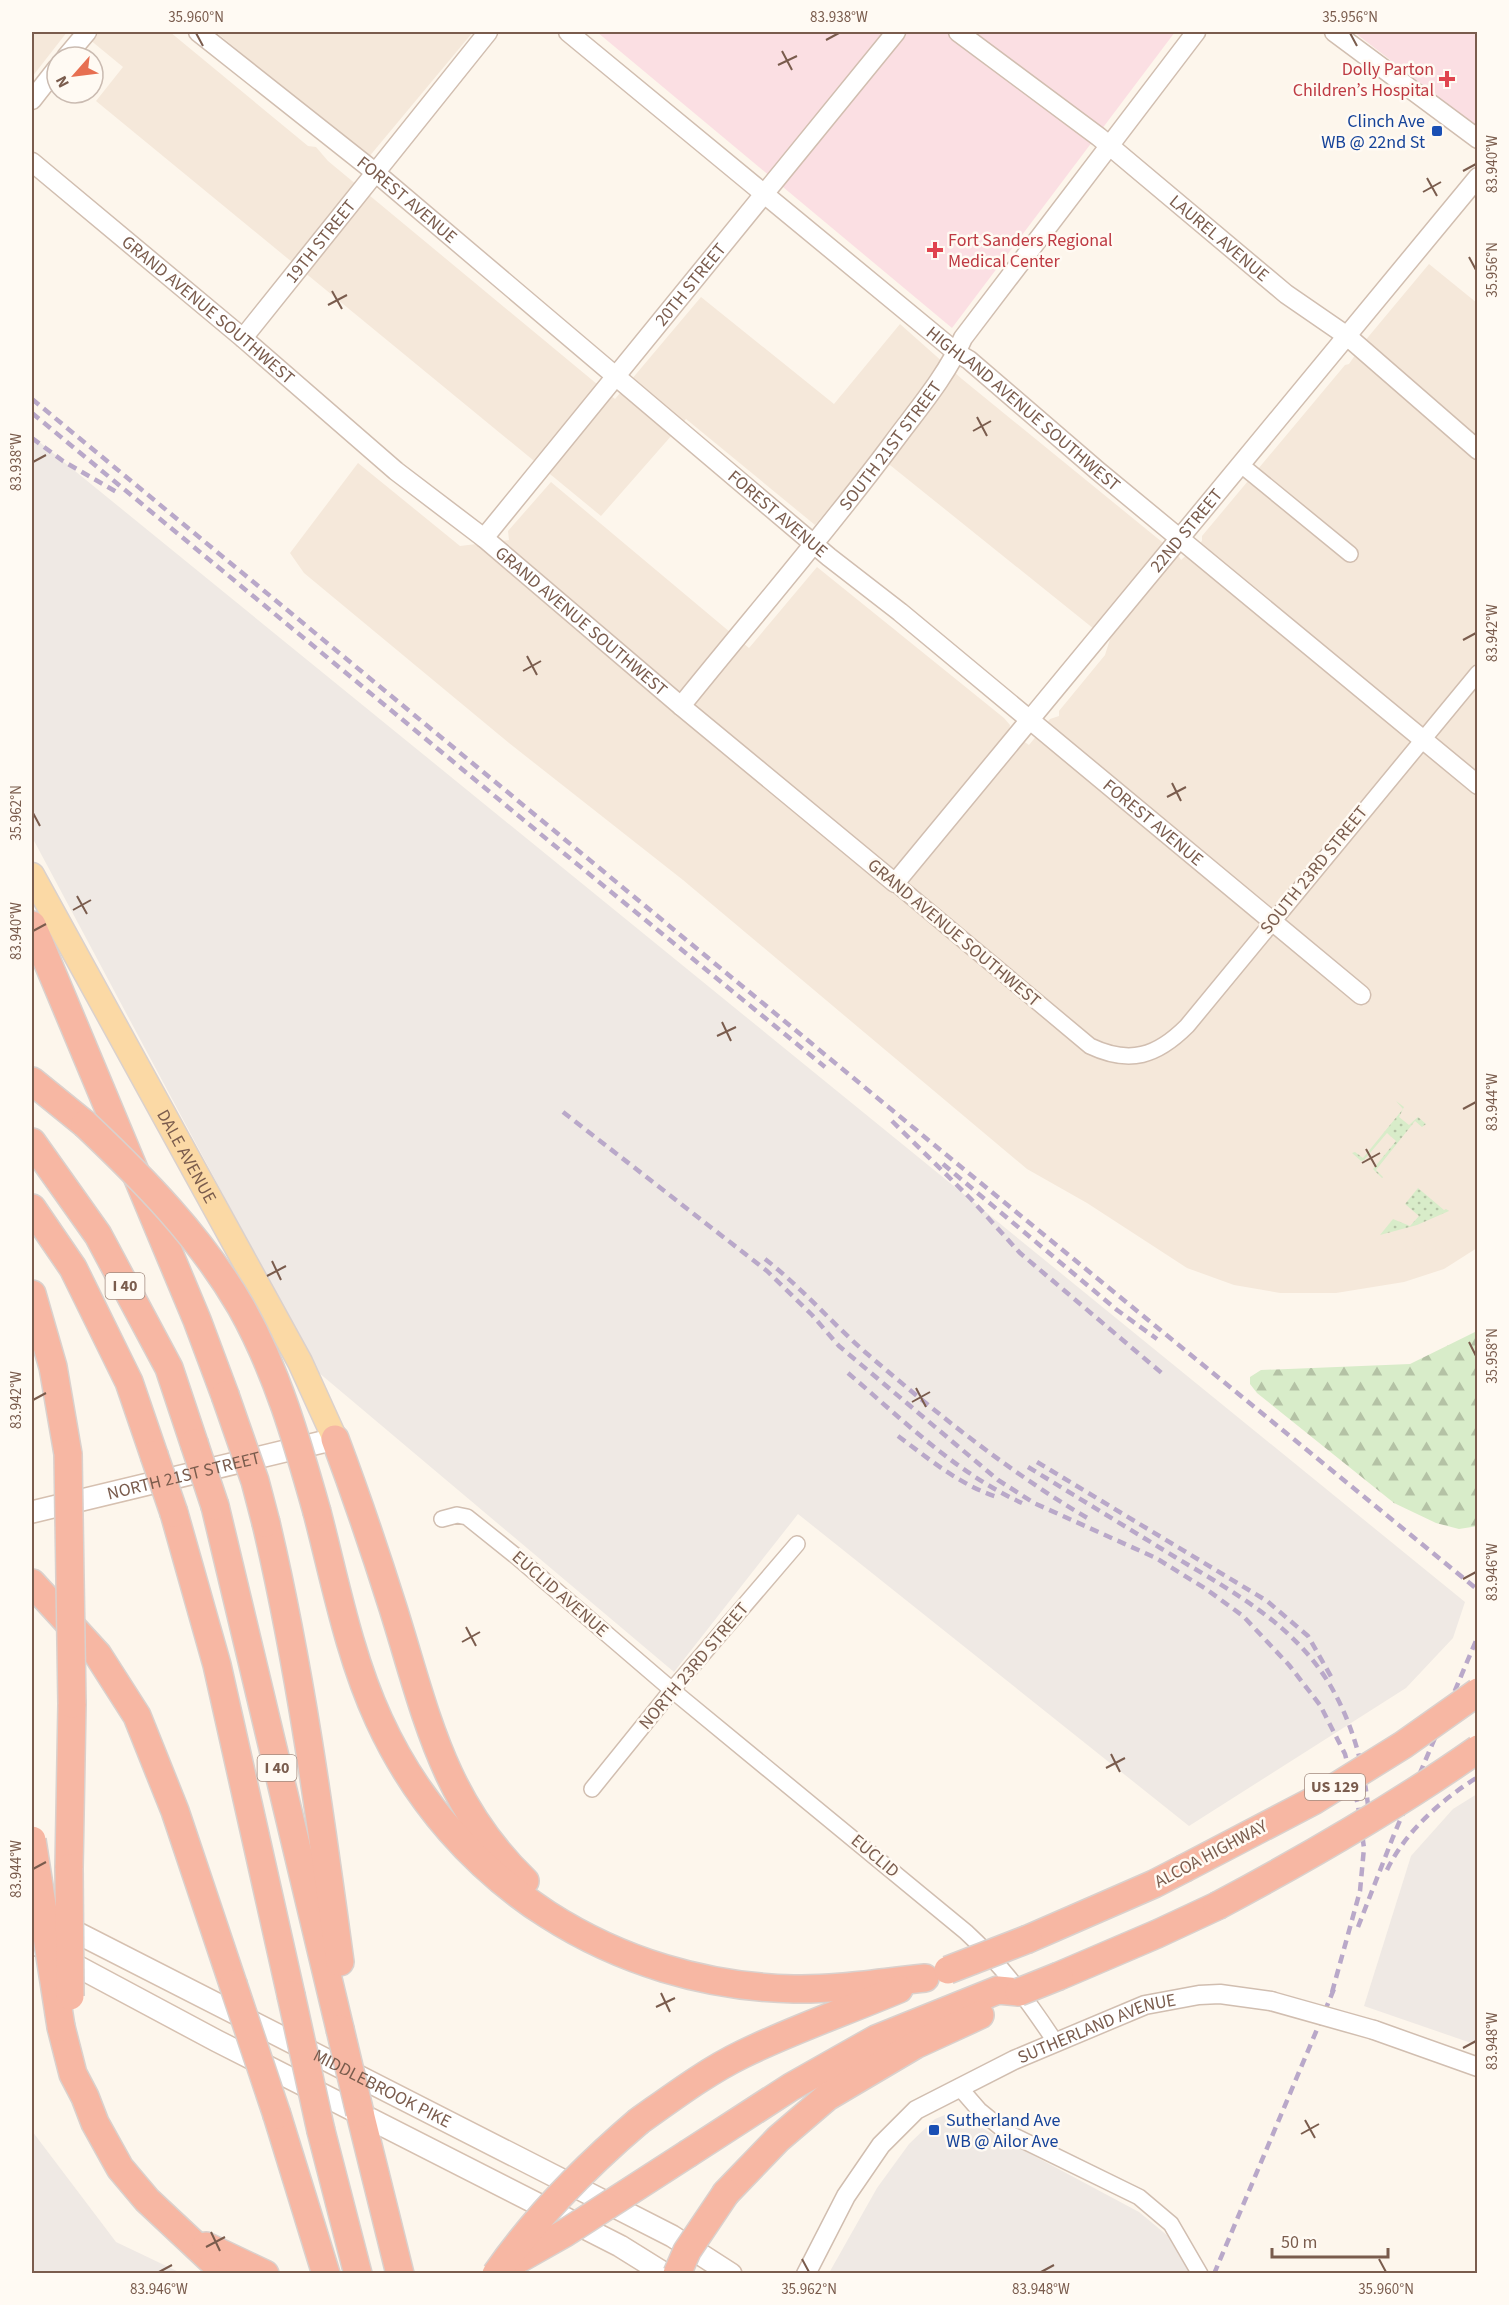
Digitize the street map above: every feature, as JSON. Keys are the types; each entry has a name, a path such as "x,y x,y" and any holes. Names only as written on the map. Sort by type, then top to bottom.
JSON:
{"highway":[{"path":"32,925 197,1320 252,1472 266,1523 316,1788 344,2030 360,2113 397,2263"},
{"path":"32,1081 85,1124 141,1177 177,1216 209,1258 241,1307 272,1373 292,1423 361,1677 402,1766 434,1814 465,1849 504,1884 546,1914 629,1956 684,1975 734,1984 794,1989 847,1987 937,1974"},
{"name":"I 40","path":"32,1142 98,1235 169,1368 214,1506 344,2030"},
{"name":"I 40","path":"32,1208 73,1268 129,1382 174,1513 217,1665 321,2131 356,2266"},
{"path":"32,1294 53,1367 68,1454 72,1704 69,1868 70,1994 67,2030"},
{"path":"335,1439 372,1541 422,1708 436,1748 455,1788 482,1832 506,1863 588,1937"},
{"path":"32,1583 98,1655 137,1716 175,1810 277,2115 322,2261"},
{"name":"ALCOA HIGHWAY","path":"937,1974 1028,1939 1184,1869 1313,1801 1403,1745 1478,1692"},
{"name":"US 129","path":"976,2007 998,1990 1019,1992 1217,1906 1297,1864 1357,1828 1478,1749"},
{"path":"32,1840 73,2074 95,2123 120,2168 147,2200 226,2274"},
{"path":"496,2274 513,2248 548,2206 590,2163 639,2121 691,2083 741,2055 797,2029 937,1974"},
{"path":"484,2274 519,2259 583,2222 791,2087 876,2039 976,2007"},
{"path":"677,2274 687,2251 726,2193 778,2139 827,2097 976,2007"},
{"path":"183,2236 265,2274"}],"main road":[{"name":"DALE AVENUE","path":"32,875 289,1342 335,1439"},
{"name":"NORTH 21ST STREET","path":"32,1512 335,1439"},
{"name":"MIDDLEBROOK PIKE","path":"32,1910 672,2236 731,2274"},
{"name":"MIDDLEBROOK PIKE","path":"32,1942 217,2041 620,2246 665,2274"}],"street":[{"path":"76,45 87,32"},
{"name":"FOREST AVENUE","path":"198,32 376,173 814,544 900,612 1361,995"},
{"name":"19TH STREET","path":"243,338 488,32"},
{"name":"HIGHLAND AVENUE SOUTHWEST","path":"568,32 957,353 969,360 1098,471 1478,785"},
{"name":"20TH STREET","path":"484,538 896,32"},
{"name":"LAUREL AVENUE","path":"958,32 1110,147 1286,294 1347,336 1478,450"},
{"name":"SOUTH 21ST STREET","path":"681,706 885,454 946,371 963,338 1196,32"},
{"path":"1334,32 1478,139"},
{"path":"32,100 45,83"},
{"name":"GRAND AVENUE SOUTHWEST","path":"32,162 243,338 396,471 484,538 681,706 1090,1046 1107,1054 1124,1057 1141,1055"},
{"name":"22ND STREET","path":"895,883 1478,177"},
{"path":"1240,464 1350,554"},
{"name":"SOUTH 23RD STREET","path":"1141,1055 1171,1042 1187,1026 1421,739 1478,673"},
{"name":"EUCLID AVENUE","path":"442,1519 457,1515 467,1517 672,1690"},
{"name":"NORTH 23RD STREET","path":"592,1789 672,1690 797,1544"},
{"name":"EUCLID","path":"672,1690 982,1947 1024,1995 1056,2043"},
{"name":"SUTHERLAND AVENUE","path":"807,2274 846,2196 881,2145 916,2110 959,2087 1145,2005 1166,2000 1220,1994 1271,2001 1374,2030 1478,2067"},
{"path":"959,2087 979,2110 1006,2132 1139,2197 1171,2224 1200,2274"}],"shaded area":[{"path":"32,32 67,32 57,45 45,45 45,60 32,77"},
{"path":"95,32 170,32 308,146 316,147 328,161 615,399 701,297 834,404 900,324 962,379 1178,555 1181,560 1202,541 1202,536 1345,365 1349,364 1364,342 1429,264 1477,303 1477,1248 1444,1269 1404,1282 1336,1293 1280,1293 1234,1285 1187,1268 1087,1203 1027,1169 683,880 509,743 304,573 290,553 358,463 460,546 509,540 508,531 551,482 749,648 817,567 1004,718 1010,725 1009,731 1029,745 1050,719 1059,716 1059,711 1105,655 1111,636 1094,629 875,453 815,525 686,419 601,516 101,105 105,105 105,90 123,67 105,52 105,45 96,45 89,39"},
{"path":"216,32 473,32 368,158"},
{"name":"Fort Sanders Regional Medical Center","path":"597,32 1175,32 952,328"},
{"name":"Dolly Parton Children’s Hospital","path":"1354,32 1477,32 1477,127"},
{"path":"32,436 1465,1602 1453,1638 1406,1688 1189,1826 798,1514 674,1672 318,1372 32,837"},
{"path":"1477,1794 1477,2045 1364,2006 1411,1856 1453,1809"},
{"path":"952,2112 1139,2212 1168,2236 1190,2273 829,2273 877,2188 909,2144 935,2119"},
{"path":"32,2131 116,2242 181,2273 32,2273"}],"green space":[{"path":"1403,1109 1399,1117 1409,1125 1418,1117 1426,1124 1422,1127 1415,1121 1376,1170 1382,1178 1373,1169 1396,1141 1387,1133 1364,1160 1361,1161 1352,1153 1355,1152 1363,1158"},
{"path":"1418,1188 1444,1210 1449,1211 1417,1225 1380,1235 1393,1219 1410,1226 1419,1216 1405,1204"},
{"path":"1477,1331 1478,1526 1459,1529 1436,1523 1394,1503 1257,1393 1250,1384 1250,1377 1261,1370 1410,1364"}],"railway":[{"path":"32,399 938,1148 1478,1590"},
{"path":"32,413 825,1067"},
{"path":"32,438 63,461 120,494"},
{"path":"563,1112 767,1271 812,1315 839,1346 998,1480 1034,1503 1156,1558 1206,1589 1243,1616 1289,1665 1320,1705 1345,1754 1358,1805 1364,1848 1360,1891 1331,1996"},
{"path":"892,1121 971,1199 1020,1253 1164,1375"},
{"path":"943,1164 1117,1310 1157,1339"},
{"path":"765,1259 865,1352 946,1419 1030,1482 1089,1519"},
{"path":"848,1373 952,1461 998,1491 1022,1503"},
{"path":"898,1436 970,1486 997,1497"},
{"path":"1037,1462 1267,1601 1308,1636 1333,1680"},
{"path":"1028,1467 1243,1599 1275,1623 1304,1650 1320,1669 1333,1690 1353,1735 1365,1783 1370,1831"},
{"path":"1358,1927 1393,1837 1478,1636"},
{"path":"1387,1870 1414,1830 1451,1795 1478,1777"},
{"path":"1214,2274 1334,1989"}],"place":[{"name":"Dolly Parton Children’s Hospital","path":"1447,79"},
{"name":"Clinch Ave WB @ 22nd St","path":"1437,131"},
{"name":"Fort Sanders Regional Medical Center","path":"935,250"},
{"name":"Sutherland Ave WB @ Ailor Ave","path":"934,2130"}]}
